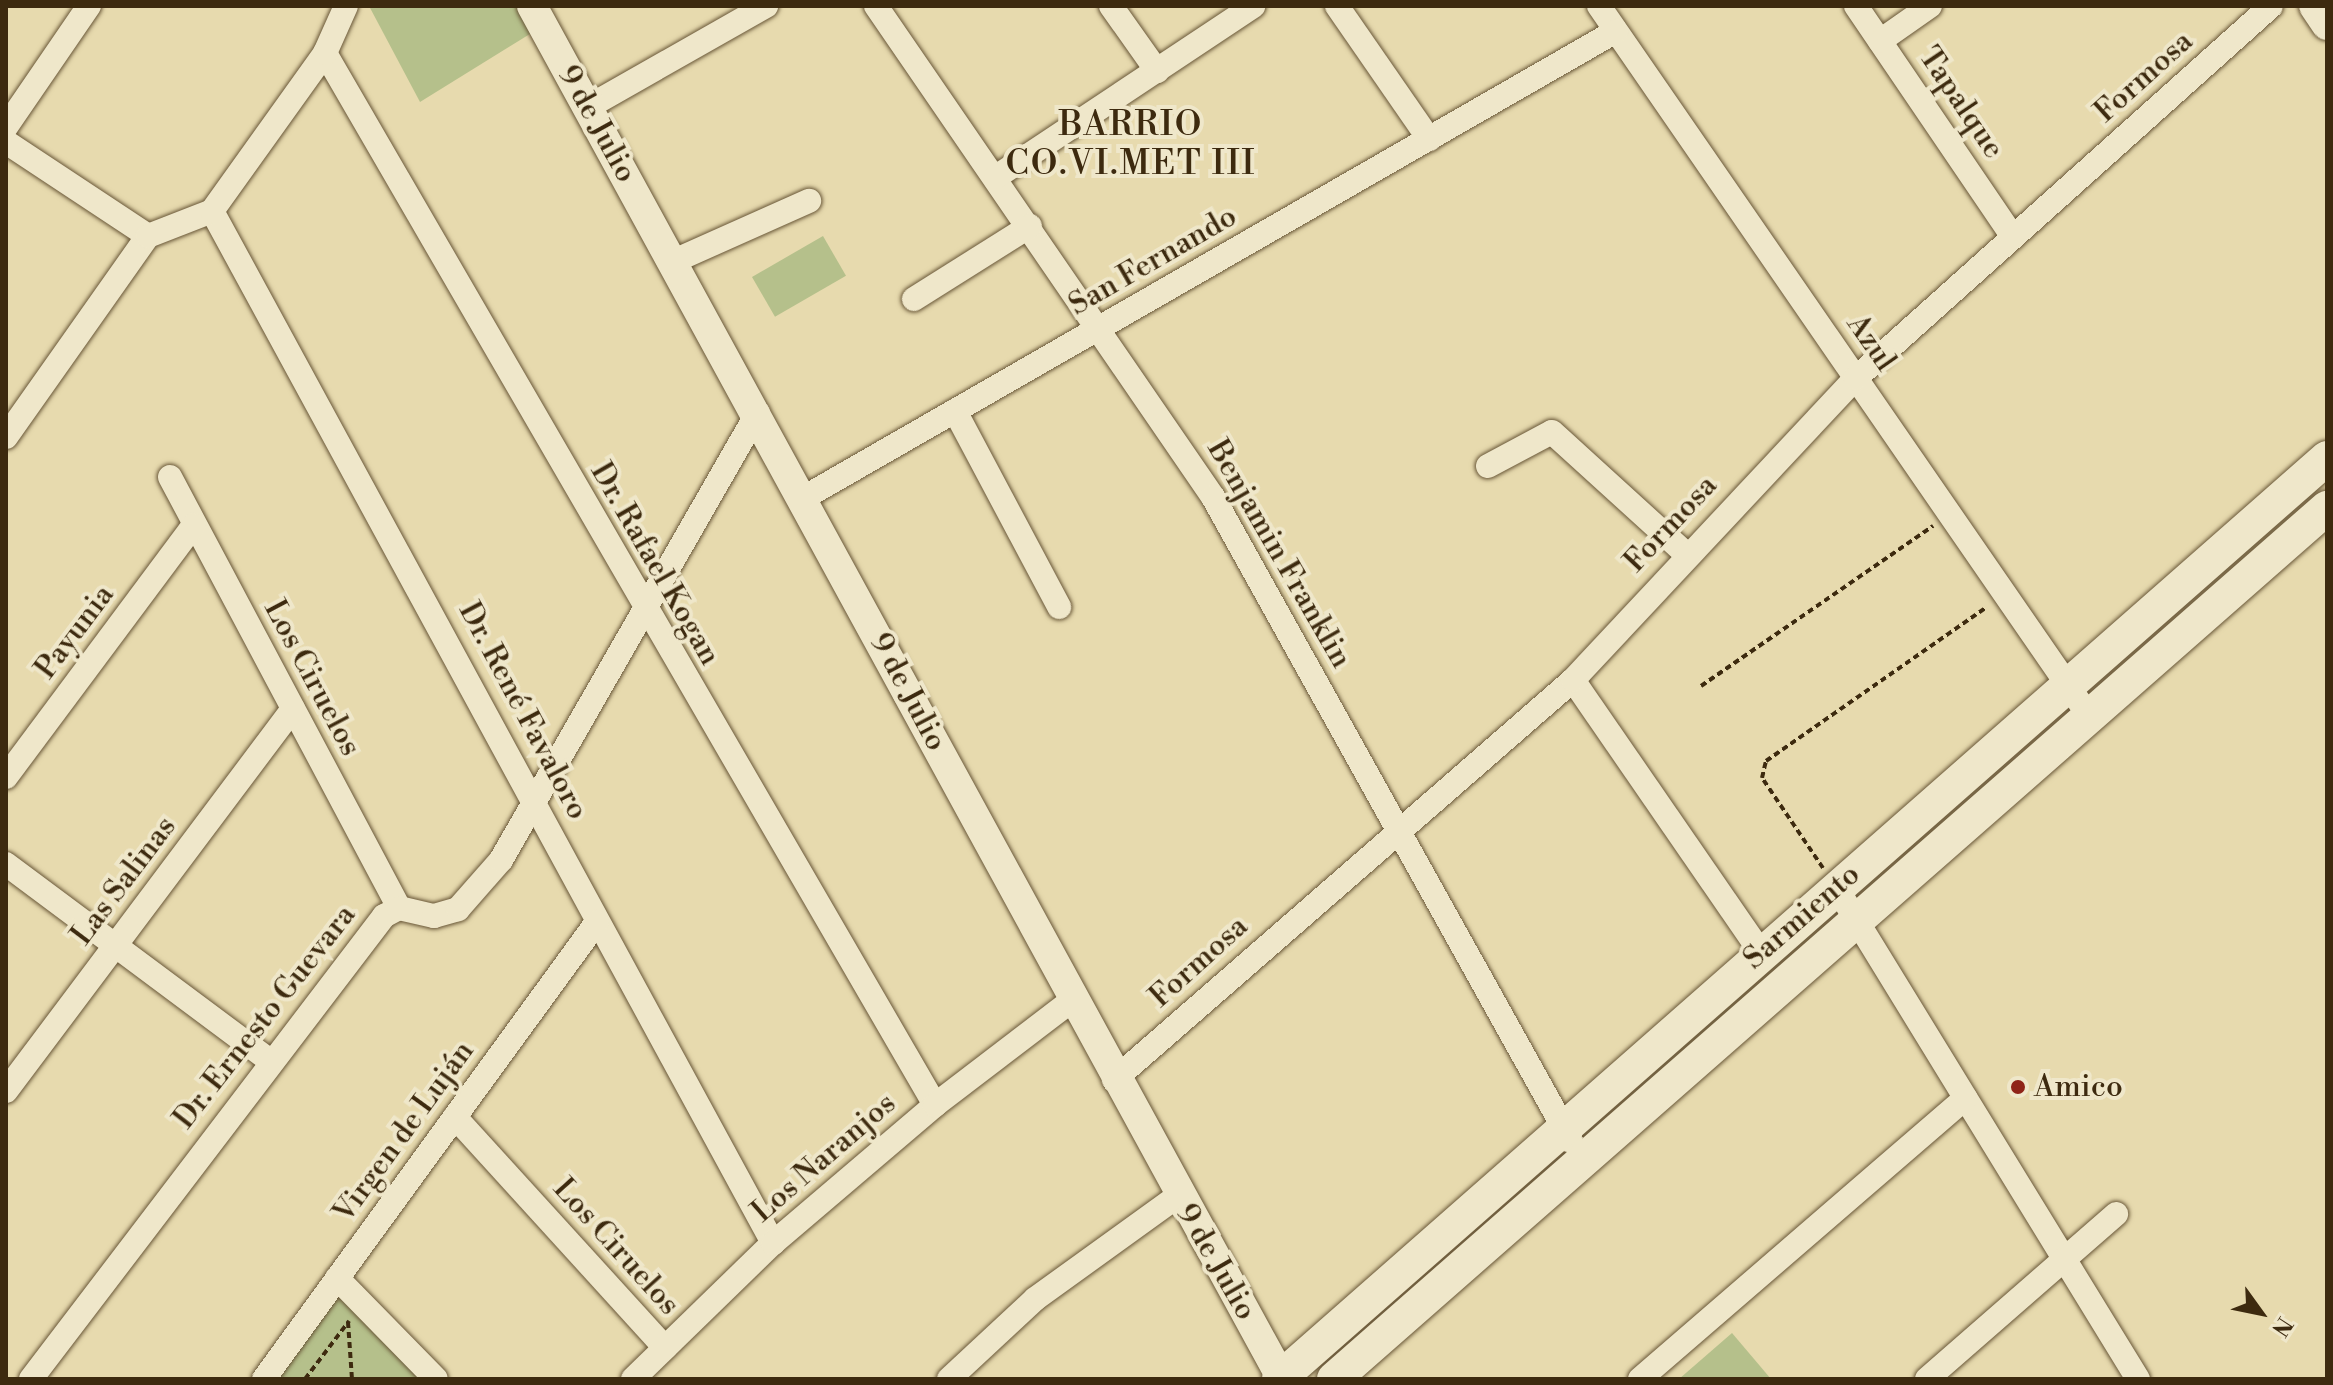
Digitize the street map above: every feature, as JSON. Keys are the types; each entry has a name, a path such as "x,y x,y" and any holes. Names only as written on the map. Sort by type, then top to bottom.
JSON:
{"main road":[{"name":"Sarmiento","path":"1281,1378 2065,684 2327,458"},
{"name":"Sarmiento","path":"1334,1379 2327,508"}],"street":[{"path":"6,127 89,6"},
{"path":"6,437 148,236 212,211 325,53 346,6"},
{"name":"9 de Julio","path":"532,6 805,497 1071,1001 1281,1378"},
{"name":"Benjamin Franklin","path":"876,6 1101,327 1213,497 1581,1161"},
{"path":"1111,6 1157,71"},
{"path":"996,177 1253,6"},
{"path":"1337,6 1429,139"},
{"name":"Azul","path":"1599,6 2089,716"},
{"name":"Tapalque","path":"1856,6 2013,237"},
{"path":"1880,41 1930,6"},
{"name":"Formosa","path":"1114,1080 1398,828 1573,680 1856,378 2271,6"},
{"path":"2314,6 2327,25"},
{"path":"588,107 753,9"},
{"name":"San Fernando","path":"805,497 1616,31"},
{"name":"Dr. Rafael Kogan","path":"325,53 646,616 935,1105"},
{"path":"6,142 148,236"},
{"path":"674,261 809,201"},
{"name":"Dr. René Favaloro","path":"212,211 537,801 597,922 773,1243"},
{"path":"914,299 1030,226"},
{"path":"955,411 1059,607"},
{"name":"Dr. Ernesto Guevara","path":"31,1379 270,1061 384,916 399,908 434,916 458,909 501,860 646,616 758,412"},
{"path":"1488,466 1552,432 1687,555"},
{"name":"Los Ciruelos","path":"170,477 399,908"},
{"name":"Payunia","path":"6,777 194,525"},
{"path":"1573,680 1761,953"},
{"name":"Las Salinas","path":"6,1091 293,709"},
{"path":"6,864 270,1061"},
{"path":"1836,887 2138,1379"},
{"name":"Virgen de Luján","path":"264,1379 597,922"},
{"name":"Los Naranjos","path":"633,1379 773,1243 935,1105 1071,1001"},
{"path":"1640,1379 1966,1098"},
{"name":"Los Ciruelos","path":"455,1117 665,1348"},
{"path":"949,1379 1035,1299 1178,1196"},
{"path":"1927,1379 2116,1214"},
{"path":"337,1278 354,1312 436,1379"}],"path":[{"path":"1701,686 1949,515"},
{"path":"1836,887 1762,778 1766,761 2004,596"},
{"path":"305,1379 354,1312"},
{"path":"352,1379 354,1312"}],"green space":[{"path":"369,6 525,6 538,29 420,102"},
{"path":"823,236 846,276 775,317 752,277"},
{"path":"337,1278 436,1379 264,1379"},
{"path":"1732,1333 1771,1379 1679,1379"}],"place":[{"name":"Amico","path":"2018,1087"}],"district":[{"name":"BARRIO CO.VI.MET III","path":"1131,144"}]}
